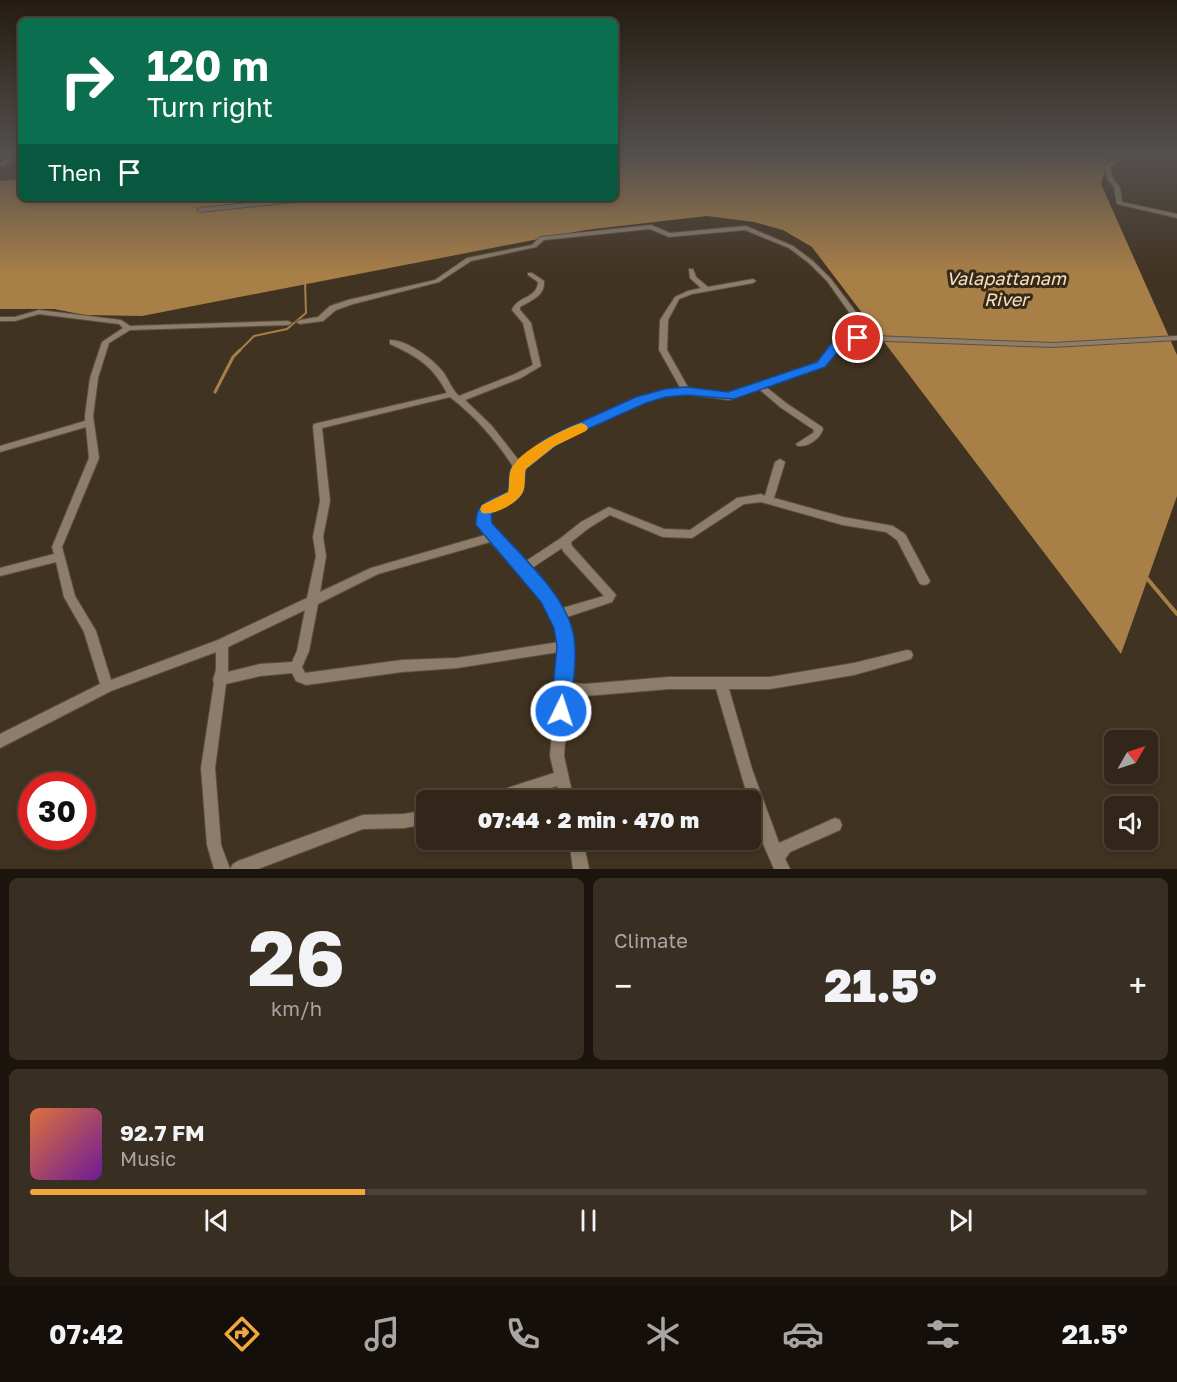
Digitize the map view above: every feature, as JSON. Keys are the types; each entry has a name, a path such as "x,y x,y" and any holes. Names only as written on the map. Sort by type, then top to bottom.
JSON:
{"street":[{"path":"1118,196 1119,202 1177,216"},
{"path":"200,210 285,201"},
{"path":"300,322 320,319 333,308 351,302 437,280 469,259 534,246 542,238 651,227 669,235 747,228 790,247 811,262 829,280 871,338"},
{"path":"691,270 693,278 705,286 704,290"},
{"path":"530,274 541,281 542,288 537,294 517,306 516,310 527,323 537,366 526,373 456,397 316,426 325,501 318,537 321,556 303,651 296,667 300,677 306,680 402,666 457,663 566,646"},
{"path":"686,391 663,350 664,320 677,298 704,290 753,281"},
{"path":"0,319 15,319 39,312 121,322 128,328"},
{"path":"107,687 90,631 70,597 57,547 94,458 90,423 94,378 106,342 128,328 288,323"},
{"path":"565,790 557,756 566,646 563,628 547,597 492,537 484,525 483,514 489,507 513,496 519,468 534,454 568,433 641,400 665,393 686,391 729,396 821,364 835,346 858,338 1053,345 1177,338"},
{"path":"393,342 416,352 430,362 444,376 456,397 472,408 500,437 519,468"},
{"path":"760,386 783,405 819,429 817,435 801,444"},
{"path":"0,449 90,423"},
{"path":"769,501 780,462"},
{"path":"522,569 609,511 663,533 692,534 741,501 753,498 889,529 901,537 924,581"},
{"path":"0,741 107,687 222,644 375,571 492,537"},
{"path":"557,615 608,599 610,595 567,548 565,542"},
{"path":"0,572 59,556"},
{"path":"222,644 222,670 208,768 214,845 222,869"},
{"path":"562,688 585,690 669,682 770,683 811,677 907,656"},
{"path":"219,680 260,670 296,667"},
{"path":"721,684 745,769 765,829 780,863"},
{"path":"522,790 562,777"},
{"path":"238,869 363,822 416,819"},
{"path":"780,863 785,848 835,825"},
{"path":"578,850 581,869"}],"water":[{"name":"Valapattanam River","path":"0,196 18,196 18,201 618,201 618,196 1106,196 1177,355 1177,496 1121,654 812,247 783,230 754,222 707,216 585,230 142,316 85,315 54,309 0,309"}],"waterway":[{"path":"215,392 233,357 254,336 287,329 306,313 305,281"},
{"path":"1145,576 1177,614"}],"slow traffic":[{"path":"488,509 513,496 516,490 517,470 521,465 550,442 581,428"}],"route":[{"path":"561,711 566,646 563,628 547,597 492,537 484,525 483,514 489,507 513,496 516,490 517,470 550,442 641,400 665,393 686,391 729,396 821,364 835,346 858,338"}]}
